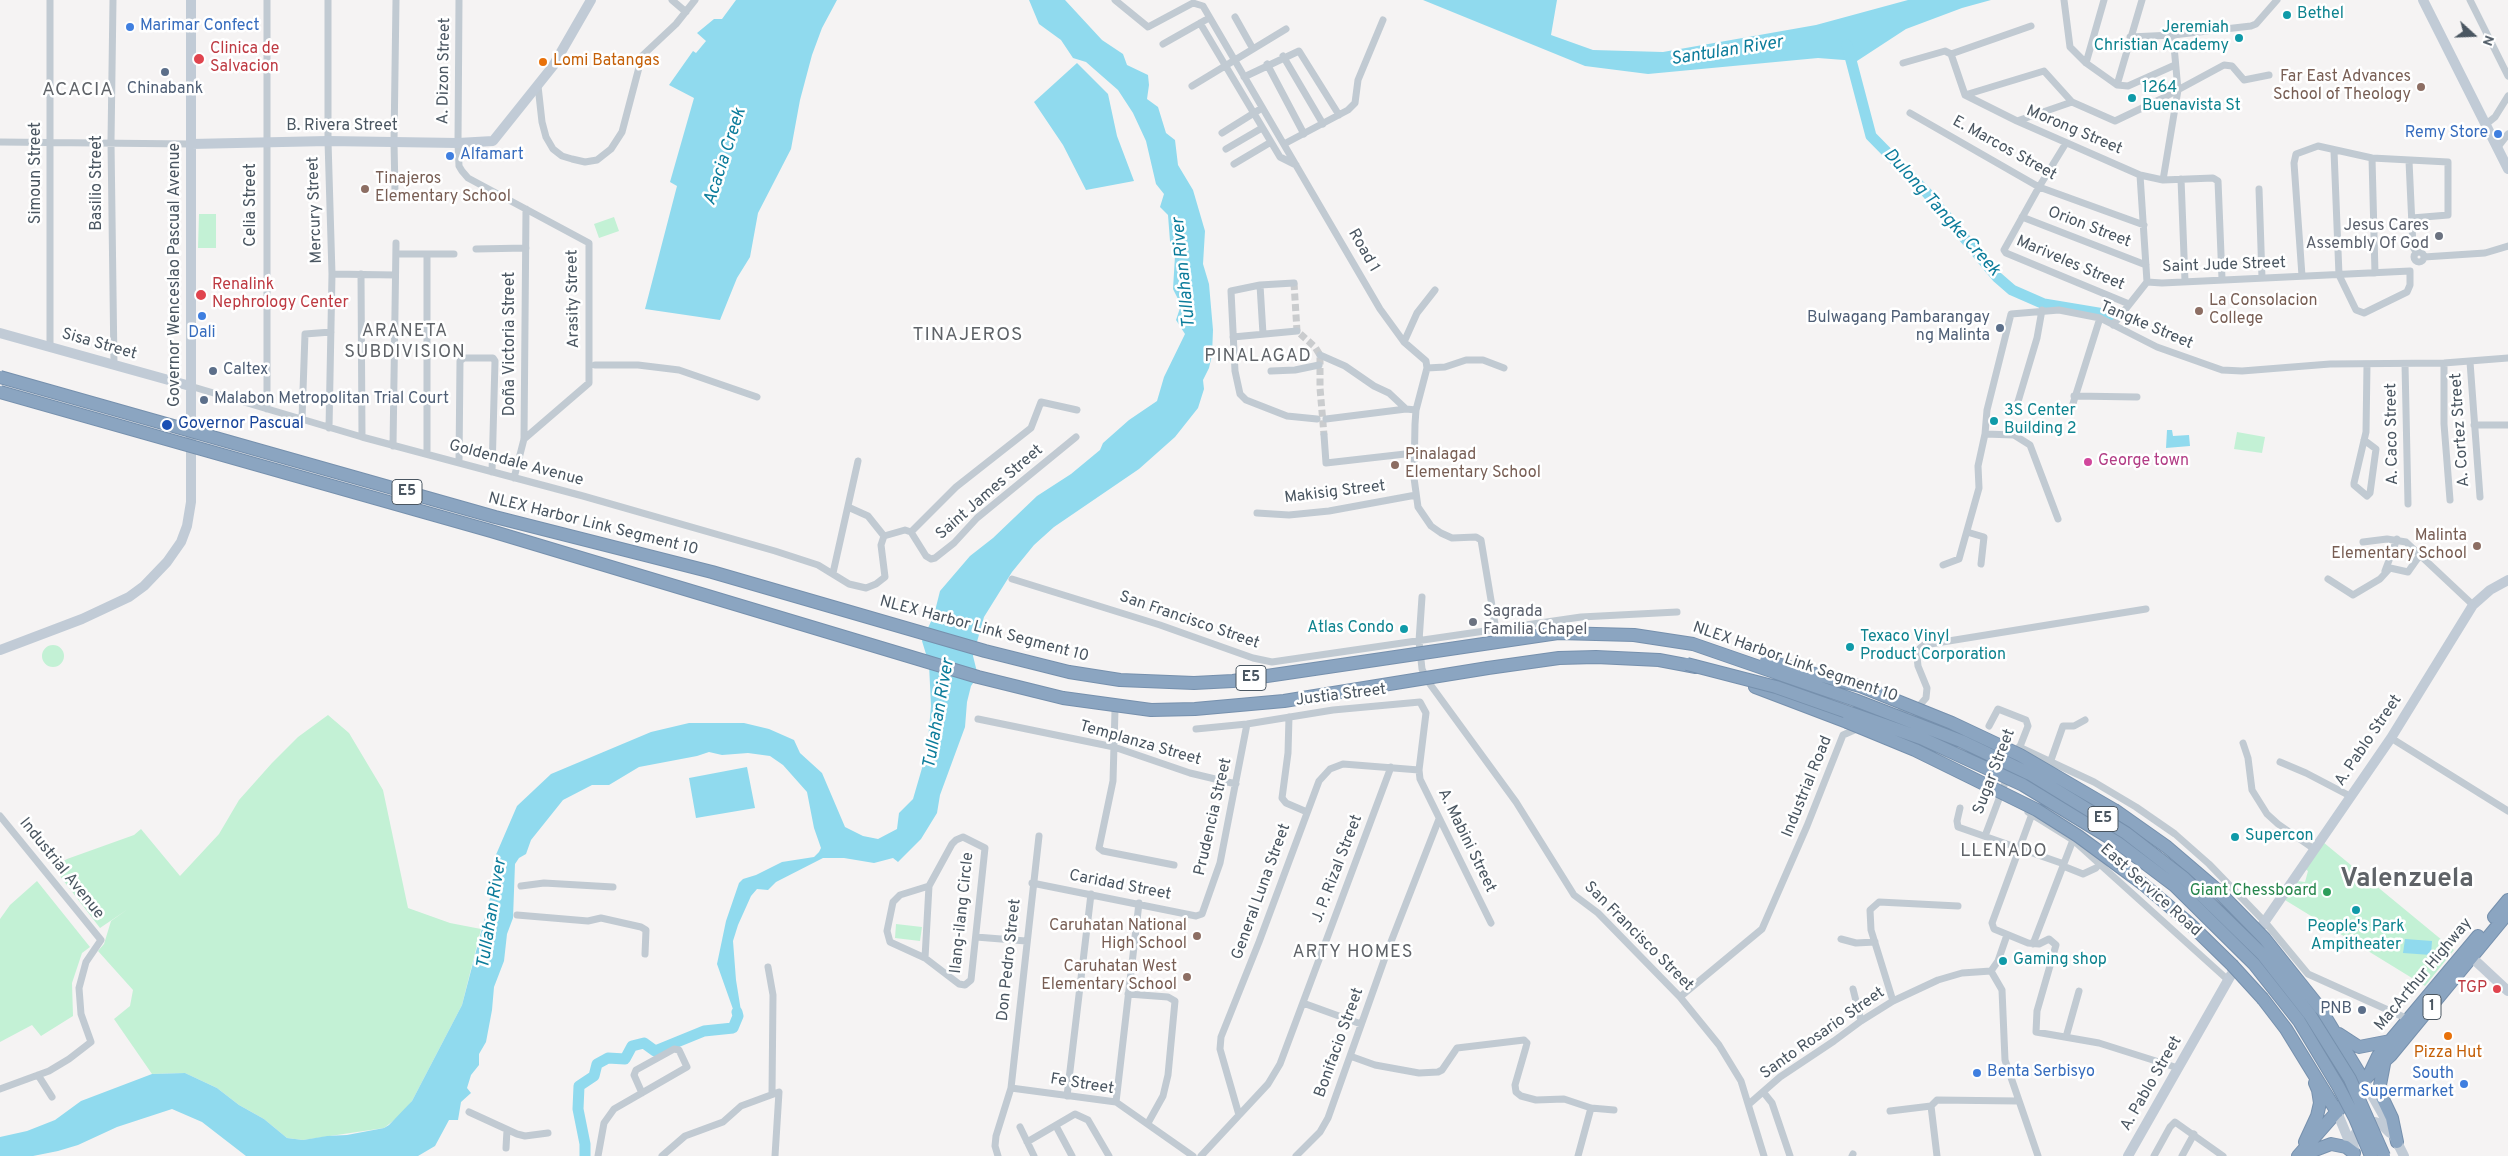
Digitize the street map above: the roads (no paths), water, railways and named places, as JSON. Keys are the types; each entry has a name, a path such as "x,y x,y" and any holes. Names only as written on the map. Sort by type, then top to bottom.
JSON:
{"highway":[{"name":"NLEX Harbor Link Segment 10","path":"0,377 495,517 712,572 985,651 1069,672 1120,680 1194,684 1233,681 1558,632 1634,635 1693,644 1855,700 1961,741 2030,774 2126,833 2184,878 2263,955 2310,1015 2350,1079 2384,1156"},
{"name":"NLEX Harbor Link Segment 10","path":"0,392 491,531 978,677 1063,698 1151,710 1195,709 1284,701 1524,661 1559,658 1633,658 1687,664 1776,687 1921,738 2023,785 2118,842 2175,886 2254,964 2299,1021 2338,1086 2371,1156"},
{"path":"1693,644 1860,686 1952,723 2020,755 2116,811 2160,842 2215,888 2265,939 2320,1008 2367,1078"},
{"path":"1687,664 1775,694 1916,750 2037,810 2107,856 2190,924 2232,965 2286,1029 2337,1112"},
{"name":"MacArthur Highway","path":"2298,1156 2367,1078 2384,1064 2508,900"},
{"name":"MacArthur Highway","path":"2367,1078 2378,1056 2408,1019 2508,913"},
{"path":"2338,1036 2359,1047 2390,1041"},
{"path":"2306,1060 2320,1065 2333,1060 2338,1055 2338,1036"},
{"path":"2298,1156 2317,1116 2320,1103 2318,1090 2306,1060"},
{"path":"2384,1064 2380,1085 2382,1097 2392,1118 2397,1142"},
{"path":"2298,1156 2331,1144 2346,1147 2354,1155"}],"street":[{"name":"Simoun Street","path":"50,0 50,347"},
{"name":"Basilio Street","path":"113,0 111,142 114,365"},
{"name":"Governor Wenceslao Pascual Avenue","path":"0,650 121,602 144,586 172,556 186,533 190,511 191,0"},
{"name":"Celia Street","path":"267,0 265,142 267,409"},
{"name":"Mercury Street","path":"328,0 328,141 332,274 329,428"},
{"path":"395,192 396,0"},
{"name":"A. Dizon Street","path":"458,143 459,0"},
{"path":"591,0 553,66 538,86 542,122 546,137 553,149 562,156 578,161 597,160 610,149 622,132 642,56 686,12 695,0"},
{"path":"672,0 686,12"},
{"name":"Road 1","path":"1115,0 1148,27 1194,3 1201,4 1380,308 1404,342 1425,359 1427,366"},
{"path":"2064,0 2069,44 2086,63 2117,85 2128,86 2175,65"},
{"path":"2086,63 2104,0"},
{"path":"2117,85 2142,0"},
{"path":"2130,37 2173,35 2251,26 2256,24 2277,0"},
{"path":"2423,0 2508,169"},
{"path":"2470,0 2508,76"},
{"path":"1235,17 1253,49"},
{"path":"1163,44 1208,18"},
{"path":"1284,144 1348,110 1354,103 1358,80 1383,20"},
{"path":"1200,23 1280,157 1298,166"},
{"path":"1951,54 2031,26"},
{"path":"1192,86 1286,29"},
{"path":"2163,180 2178,90 2173,35"},
{"path":"1244,77 1296,50 1302,52 1339,115"},
{"path":"1903,63 1945,51 1951,54 1965,95 2044,70 2072,102 2115,121 2224,65 2232,66 2244,80 2269,75"},
{"path":"1283,56 1323,124"},
{"path":"1267,64 1304,134"},
{"name":"B. Rivera Street","path":"190,144 328,141 458,143 493,141 538,86"},
{"name":"Morong Street","path":"1965,95 2066,144 2140,175 2163,180 2213,178 2218,180 2222,279"},
{"path":"2485,125 2495,117 2508,96"},
{"path":"2017,121 2072,102"},
{"path":"1222,133 1262,108"},
{"name":"E. Marcos Street","path":"1910,113 2039,186 2144,225"},
{"path":"1226,149 1262,128"},
{"path":"2497,148 2508,134"},
{"path":"0,142 190,144"},
{"path":"1234,164 1271,142"},
{"name":"Arasity Street","path":"458,143 459,166 464,174 590,243 589,383 524,439"},
{"name":"Mariveles Street","path":"2066,144 2039,186 2005,246 2006,253 2129,304"},
{"path":"2302,276 2294,163 2296,154 2318,146 2372,158 2409,161 2445,160 2450,165 2448,215 2412,218"},
{"path":"2334,151 2339,275 2356,310 2364,313 2407,292 2410,285 2410,271 2416,261 2414,257 2416,252"},
{"path":"2372,158 2375,273"},
{"path":"2409,161 2413,247 2416,252 2421,253 2424,257"},
{"path":"2114,325 2147,282 2140,175"},
{"path":"2181,179 2185,280"},
{"path":"2259,189 2262,278"},
{"name":"Doña Victoria Street","path":"514,478 524,439 526,209"},
{"name":"Orion Street","path":"2022,217 2146,265"},
{"path":"393,446 396,243"},
{"path":"2416,261 2421,261 2424,257 2485,253 2508,246"},
{"path":"476,249 526,248"},
{"path":"396,254 454,254"},
{"path":"426,454 427,254"},
{"name":"Saint Jude Street","path":"2147,282 2162,283 2185,280 2410,271"},
{"path":"332,274 396,275"},
{"path":"361,274 362,437"},
{"path":"1294,283 1260,285 1231,291 1238,386 1240,394 1246,400 1287,416 1317,419"},
{"path":"1260,285 1263,334"},
{"path":"1404,342 1416,313 1435,290"},
{"path":"2017,405 2037,338 2042,310"},
{"name":"Tangke Street","path":"1943,565 1959,559 1979,488 1979,456 1985,434 1987,410 2011,314 2060,310 2100,318 2157,347 2222,370 2242,372 2330,364 2444,363 2508,358"},
{"path":"2071,410 2100,318"},
{"path":"1233,337 1297,331"},
{"path":"302,419 305,334 331,332"},
{"name":"Sisa Street","path":"0,333 190,386"},
{"path":"1320,356 1345,366 1374,386 1389,393 1406,409"},
{"path":"459,462 462,359 495,359 492,472"},
{"path":"1496,630 1481,540 1476,537 1452,538 1437,531 1418,507 1414,453 1416,410 1427,366 1446,367 1466,360 1483,360 1504,368"},
{"name":"A. Cortez Street","path":"2470,362 2480,497"},
{"path":"2444,363 2444,424 2450,500"},
{"name":"A. Caco Street","path":"2405,364 2408,504"},
{"path":"594,365 638,365 679,370 757,397"},
{"path":"1271,371 1296,370 1319,365"},
{"path":"2364,440 2376,448 2368,496 2356,488 2354,483 2364,440 2367,365"},
{"name":"Goldendale Avenue","path":"190,386 393,446 459,462 712,532 818,565 833,573"},
{"path":"2074,396 2138,397"},
{"path":"912,532 956,488 1031,428 1041,402 1077,410"},
{"path":"1326,419 1406,409 1416,410"},
{"path":"2474,425 2508,424"},
{"path":"1985,434 2014,435 2030,445 2058,519"},
{"path":"1324,435 1326,463 1414,453"},
{"name":"Saint James Street","path":"884,536 905,530 912,532 926,556 931,559 935,558 954,543 977,518 1076,437"},
{"path":"848,507 868,516 884,536 882,545 886,572 884,577 876,584 866,588 849,584 833,573 858,461"},
{"name":"Makisig Street","path":"1257,513 1289,515 1329,511 1416,495"},
{"path":"1966,532 1984,537 1981,564"},
{"path":"2328,579 2353,595 2380,579 2385,572 2397,539"},
{"path":"2363,542 2397,539 2406,542 2473,605"},
{"path":"2385,572 2393,568 2408,572 2420,555"},
{"name":"San Francisco Street","path":"1012,578 1160,625 1253,658 1272,662 1581,617 1677,612"},
{"name":"A. Pablo Street","path":"2263,924 2391,738 2473,605 2490,590 2508,580"},
{"path":"1420,641 1422,597"},
{"name":"Industrial Road","path":"1680,997 1762,929 1807,826 1843,735 1919,706 1926,698 1928,688 1918,666 1918,650 1932,643 2146,609"},
{"name":"San Francisco Street","path":"1420,641 1422,669 1428,680 1516,802 1574,895 1598,913 1680,997 1719,1045 1733,1066 1749,1104 1764,1156"},
{"name":"Justia Street","path":"1196,729 1247,724 1333,710 1420,702 1426,713 1419,770"},
{"name":"Sugar Street","path":"1985,836 2020,747 2028,721 1998,709 1989,726"},
{"path":"1115,710 1113,781 1099,848 1102,851 1174,866"},
{"path":"1290,717 1288,753 1282,798 1286,803 1307,812"},
{"name":"Templanza Street","path":"978,719 1114,747 1190,773 1236,784"},
{"path":"2050,760 2063,726 2074,726 2085,720"},
{"name":"Prudencia Street","path":"1202,914 1220,863 1247,724"},
{"path":"2391,738 2508,811"},
{"path":"2243,743 2248,758 2252,790 2267,814 2314,849"},
{"path":"2020,747 2050,760 2116,794 2175,834 2209,864 2308,974 2408,1019"},
{"path":"2280,762 2350,796"},
{"name":"General Luna Street","path":"1239,1114 1220,1049 1220,1038 1261,938 1319,781 1325,772 1335,766 1348,764 1419,770"},
{"name":"J. P. Rizal Street","path":"1201,1156 1268,1084 1276,1071 1391,768"},
{"name":"A. Mabini Street","path":"1419,770 1420,779 1491,923"},
{"name":"East Service Road","path":"2000,796 2072,840 2230,977"},
{"path":"1960,808 1956,821 1958,827 2019,848 2083,874 2096,868"},
{"path":"2032,814 1992,921 1993,927 2007,935 2033,944 2049,939 2056,945 2037,1011 2036,1032 2099,1043 2178,1068"},
{"name":"Industrial Avenue","path":"0,816 101,940 86,962 79,988 81,1014 92,1041 63,1063 38,1075"},
{"name":"Bonifacio Street","path":"1296,1156 1320,1132 1328,1118 1361,1024 1439,819"},
{"name":"Don Pedro Street","path":"998,1156 996,1140 1011,1088 1032,883 1039,836"},
{"name":"Ilang-ilang Circle","path":"925,958 930,886 956,840 963,838 983,845 986,851 971,980 965,985 959,984 925,958 890,942 887,931 893,902 900,895 930,886"},
{"path":"2033,944 2072,840"},
{"path":"520,886 544,883 613,887"},
{"name":"Caridad Street","path":"1032,883 1196,916 1202,914"},
{"path":"1067,1096 1091,894"},
{"path":"1893,1001 1875,942 1869,915 1870,910 1879,902 1958,906"},
{"path":"1116,1102 1139,904"},
{"path":"518,915 588,921 601,918 640,927 646,930 645,954"},
{"path":"2007,935 1998,961 1991,971 2002,990 2004,1060 2038,1156"},
{"path":"976,937 1026,941"},
{"path":"1841,939 1856,942 1875,942"},
{"path":"2468,955 2508,991"},
{"path":"768,968 773,995 772,1094"},
{"name":"Santo Rosario Street","path":"1749,1104 1764,1093 1780,1077 1834,1042 1861,1020 1893,1001 1938,980 1961,973 1991,971"},
{"name":"A. Pablo Street","path":"2128,1156 2230,977"},
{"path":"1853,989 1861,1020"},
{"path":"2066,1037 2078,991"},
{"path":"1128,994 1168,997 1175,1001 1168,1075 1163,1096 1148,1124"},
{"path":"1303,1003 1361,1024"},
{"path":"1350,1056 1375,1065 1419,1073 1438,1072 1442,1070 1457,1048 1524,1040 1527,1043 1515,1085 1516,1092 1526,1098 1564,1099 1591,1108 1614,1110"},
{"path":"598,1156 601,1132 607,1116 687,1067 677,1049 636,1070 634,1075 642,1093"},
{"path":"0,1089 38,1075 52,1097"},
{"path":"2367,1078 2404,1156"},
{"name":"Fe Street","path":"1011,1088 1116,1102 1193,1156"},
{"path":"662,1156 685,1136 723,1122 741,1106 779,1092 775,1156"},
{"path":"1764,1093 1772,1104 1790,1156"},
{"path":"1890,1111 1931,1106 1937,1100 2018,1101"},
{"path":"1931,1106 1937,1156"},
{"path":"1578,1156 1591,1108"},
{"path":"469,1112 507,1130 525,1136 548,1133"},
{"path":"2337,1112 2354,1155"},
{"path":"1027,1142 1075,1114 1088,1120 1109,1156"},
{"path":"2154,1156 2170,1127 2175,1122 2222,1156"},
{"path":"2354,1155 2353,1137 2361,1126 2368,1123 2381,1124 2397,1142"},
{"path":"1056,1126 1072,1156"},
{"path":"1020,1127 1034,1156"},
{"path":"506,1148 507,1130"},
{"path":"2182,1156 2194,1134"}],"water":[{"name":"Acacia Creek","path":"736,0 837,0 822,28 812,55 800,100 791,149 758,213 750,257 737,278 720,320 645,309 677,186 670,182 694,98 669,85 693,51 696,53 706,41 697,33 714,19 722,19"},
{"name":"Tullahan River","path":"1029,0 1065,0 1102,40 1123,54 1127,65 1148,75 1147,99 1158,107 1166,133 1175,140 1178,165 1193,190 1205,231 1203,264 1209,284 1213,330 1212,355 1209,368 1203,380 1204,389 1198,408 1175,437 1139,469 1054,527 1034,545 1012,572 984,617 973,656 978,676 971,686 967,702 965,727 940,795 937,813 921,839 898,862 893,858 874,863 844,858 823,858 776,882 768,890 757,889 751,896 733,941 741,1011 737,1028 732,1025 734,1012 717,964 726,921 739,883 743,879 756,875 782,862 814,857 819,852 821,848 814,828 807,792 783,765 770,756 748,753 722,755 709,752 639,767 609,785 592,785 563,800 531,840 526,854 519,858 515,864 513,918 507,934 504,961 494,987 486,1042 479,1054 479,1065 471,1075 467,1088 471,1093 461,1102 458,1120 449,1120 435,1146 418,1156 246,1156 202,1122 172,1109 117,1127 78,1145 58,1151 33,1156 0,1156 0,1137 27,1131 55,1120 81,1101 152,1074 185,1073 217,1088 239,1105 264,1119 287,1138 303,1140 347,1135 384,1128 389,1125 412,1101 462,1005 491,894 495,857 517,806 551,774 651,732 689,723 744,723 769,729 794,740 800,753 822,773 845,827 863,836 878,839 897,829 899,813 913,799 927,751 931,706 929,664 922,641 934,615 940,591 970,556 993,538 1037,496 1071,474 1100,450 1103,443 1129,420 1157,401 1164,377 1185,334 1176,320 1181,305 1173,289 1175,256 1170,241 1168,215 1160,207 1164,194 1156,184 1146,141 1133,113 1118,90 1086,62 1073,58 1061,40 1039,24"},
{"name":"Santulan River","path":"1423,0 1557,0 1551,35 1593,50 1663,52 1816,25 1908,0 1991,0 1962,8 1906,29 1857,61 1818,58 1648,74 1585,66"},
{"path":"1077,63 1108,94 1117,136 1134,181 1086,190 1063,145 1034,102"},
{"path":"2167,430 2172,430 2173,436 2189,435 2190,446 2166,448"},
{"path":"747,767 755,808 696,818 689,778"},
{"path":"2405,939 2432,941 2431,955 2403,953"}],"waterway":[{"name":"Dulong Tangke Creek","path":"1847,45 1871,136 1927,193 1997,277 2012,290 2044,304 2104,314 2114,320"},
{"path":"585,1156 585,1144 578,1109 579,1086 594,1076 597,1064 608,1058 625,1059 632,1046 644,1043 655,1051 704,1031 733,1028 738,1016 737,1012"}],"tunnel":[{"path":"1294,283 1297,331 1315,347 1320,355 1320,388 1324,435"}],"railway":[{"path":"0,380 167,425"}],"place":[{"name":"Bethel","path":"2287,15"},
{"name":"Marimar Confect","path":"130,27"},
{"name":"Jeremiah Christian Academy","path":"2239,38"},
{"name":"Clinica de Salvacion","path":"199,59"},
{"name":"Lomi Batangas","path":"543,62"},
{"name":"Chinabank","path":"165,72"},
{"name":"Far East Advances School of Theology","path":"2421,87"},
{"name":"1264 Buenavista St","path":"2132,98"},
{"name":"Remy Store","path":"2498,134"},
{"name":"Alfamart","path":"450,156"},
{"name":"Tinajeros Elementary School","path":"365,189"},
{"name":"Jesus Cares Assembly Of God","path":"2439,236"},
{"name":"Renalink Nephrology Center","path":"201,295"},
{"name":"La Consolacion College","path":"2199,311"},
{"name":"Dali","path":"202,316"},
{"name":"Bulwagang Pambarangay ng Malinta","path":"2000,328"},
{"name":"Caltex","path":"213,371"},
{"name":"Malabon Metropolitan Trial Court","path":"204,400"},
{"name":"3S Center Building 2","path":"1994,421"},
{"name":"Governor Pascual","path":"167,425"},
{"name":"George town","path":"2088,462"},
{"name":"Pinalagad Elementary School","path":"1395,465"},
{"name":"Malinta Elementary School","path":"2477,546"},
{"name":"Sagrada Familia Chapel","path":"1473,622"},
{"name":"Atlas Condo","path":"1404,629"},
{"name":"Texaco Vinyl Product Corporation","path":"1850,647"},
{"name":"Supercon","path":"2235,837"},
{"name":"Giant Chessboard","path":"2327,892"},
{"name":"People's Park Ampitheater","path":"2356,910"},
{"name":"Caruhatan National High School","path":"1197,936"},
{"name":"Gaming shop","path":"2003,961"},
{"name":"Caruhatan West Elementary School","path":"1187,977"},
{"name":"TGP","path":"2497,989"},
{"name":"PNB","path":"2362,1010"},
{"name":"Pizza Hut","path":"2448,1036"},
{"name":"Benta Serbisyo","path":"1977,1073"},
{"name":"South Supermarket","path":"2464,1084"}],"district":[{"name":"ACACIA","path":"78,91"},
{"name":"TINAJEROS","path":"968,336"},
{"name":"ARANETA SUBDIVISION","path":"405,342"},
{"name":"PINALAGAD","path":"1258,357"},
{"name":"LLENADO","path":"2004,852"},
{"name":"Valenzuela","path":"2407,881"},
{"name":"ARTY HOMES","path":"1353,953"}]}
